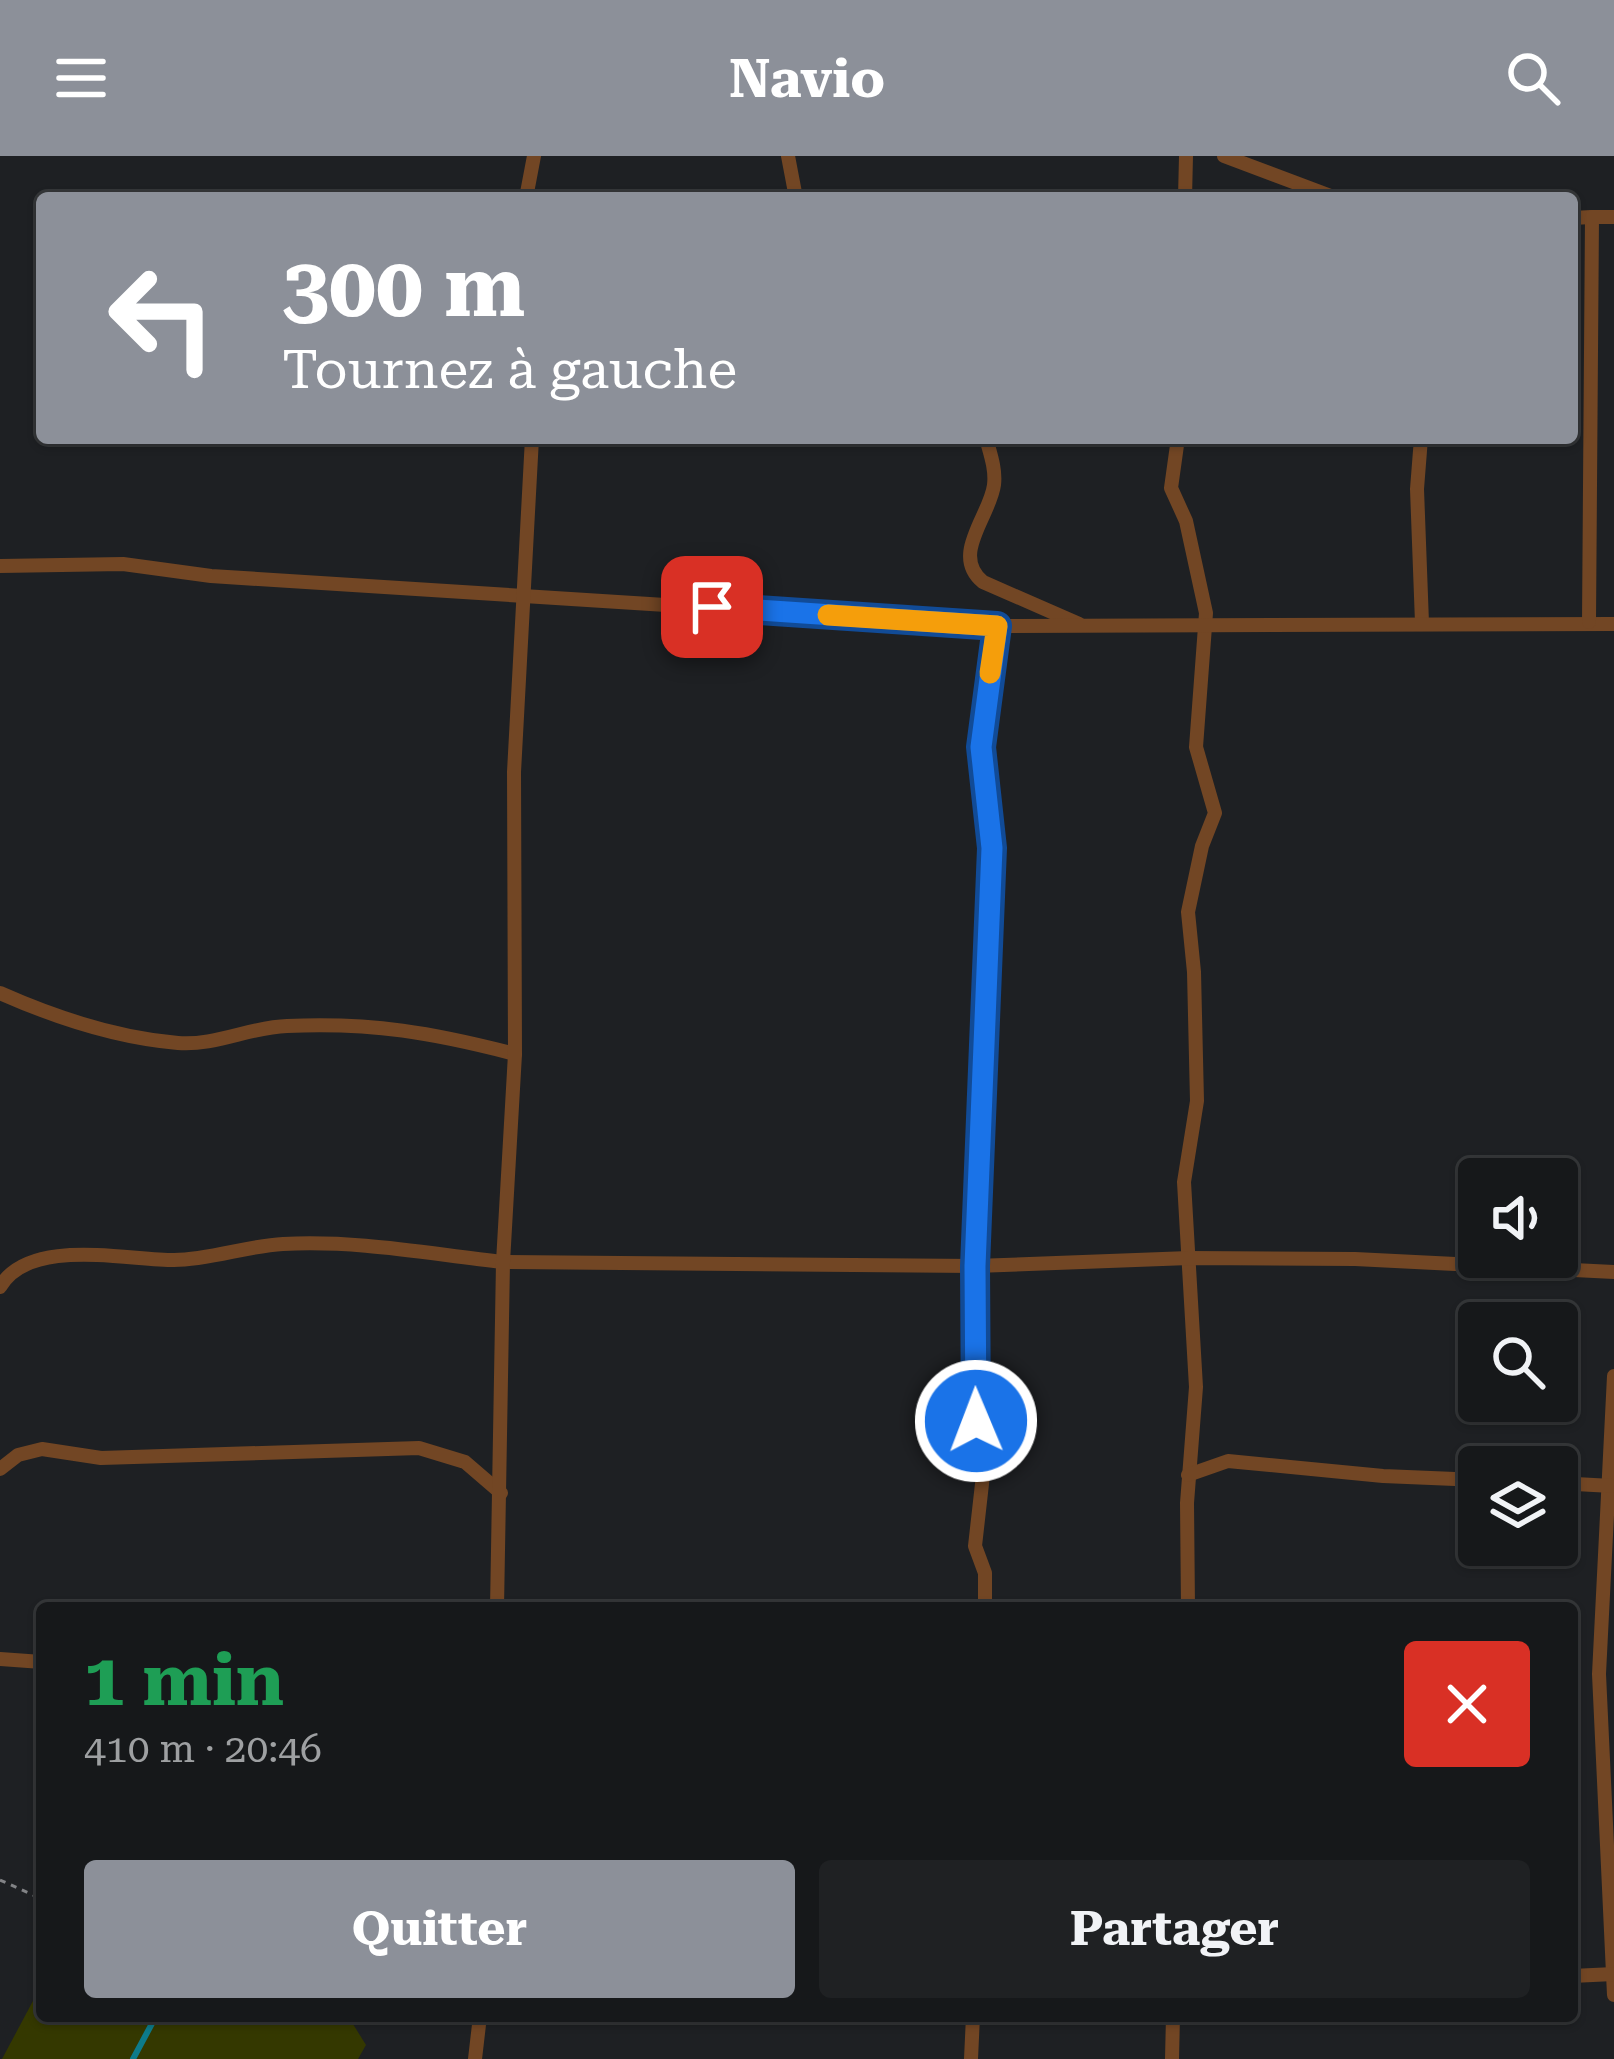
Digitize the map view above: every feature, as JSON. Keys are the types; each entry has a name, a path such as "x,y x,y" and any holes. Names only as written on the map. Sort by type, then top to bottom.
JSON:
{"street":[{"path":"527,192 534,156"},
{"path":"788,156 795,192"},
{"path":"1185,192 1186,156"},
{"path":"1224,156 1320,192"},
{"path":"1588,622 1592,217"},
{"path":"1578,218 1614,218"},
{"path":"497,1602 503,1262 515,1054 513,842 522,595 534,444"},
{"path":"987,444 995,481 970,544 977,578 1085,627"},
{"path":"1177,444 1171,488 1186,521 1206,613 1196,747 1215,813 1202,846 1188,912 1197,1101 1184,1182 1196,1411 1188,1475 1188,1602"},
{"path":"1418,444 1422,623"},
{"path":"0,566 123,564 211,576 997,626 1614,624"},
{"path":"986,1602 987,1586 975,1546 983,1474 976,1421 975,1266 992,863 981,747 997,626"},
{"path":"0,993 52,1013 179,1043 287,1026 381,1027 423,1030 515,1054"},
{"path":"0,1287 14,1269 42,1259 101,1255 179,1260 284,1244 382,1245 503,1262 975,1266 1190,1258 1413,1260 1614,1271"},
{"path":"1614,1376 1599,1674 1614,1995"},
{"path":"0,1469 18,1454 42,1449 101,1458 419,1448 465,1462 501,1493"},
{"path":"1188,1475 1228,1462 1458,1479"},
{"path":"1578,1485 1610,1486"},
{"path":"0,1659 36,1662"},
{"path":"1578,1976 1613,1974"},
{"path":"475,2059 479,2022"},
{"path":"971,2059 974,2022"},
{"path":"1172,2059 1174,2022"}],"path":[{"path":"0,1880 36,1896"}],"green space":[{"path":"36,1995 36,2022 352,2022 366,2045 358,2059 2,2059"}],"waterway":[{"path":"133,2059 153,2022"}],"slow traffic":[{"path":"828,615 997,626 990,673"}],"route":[{"path":"712,607 997,626 981,747 992,878 975,1266 976,1421"}]}
